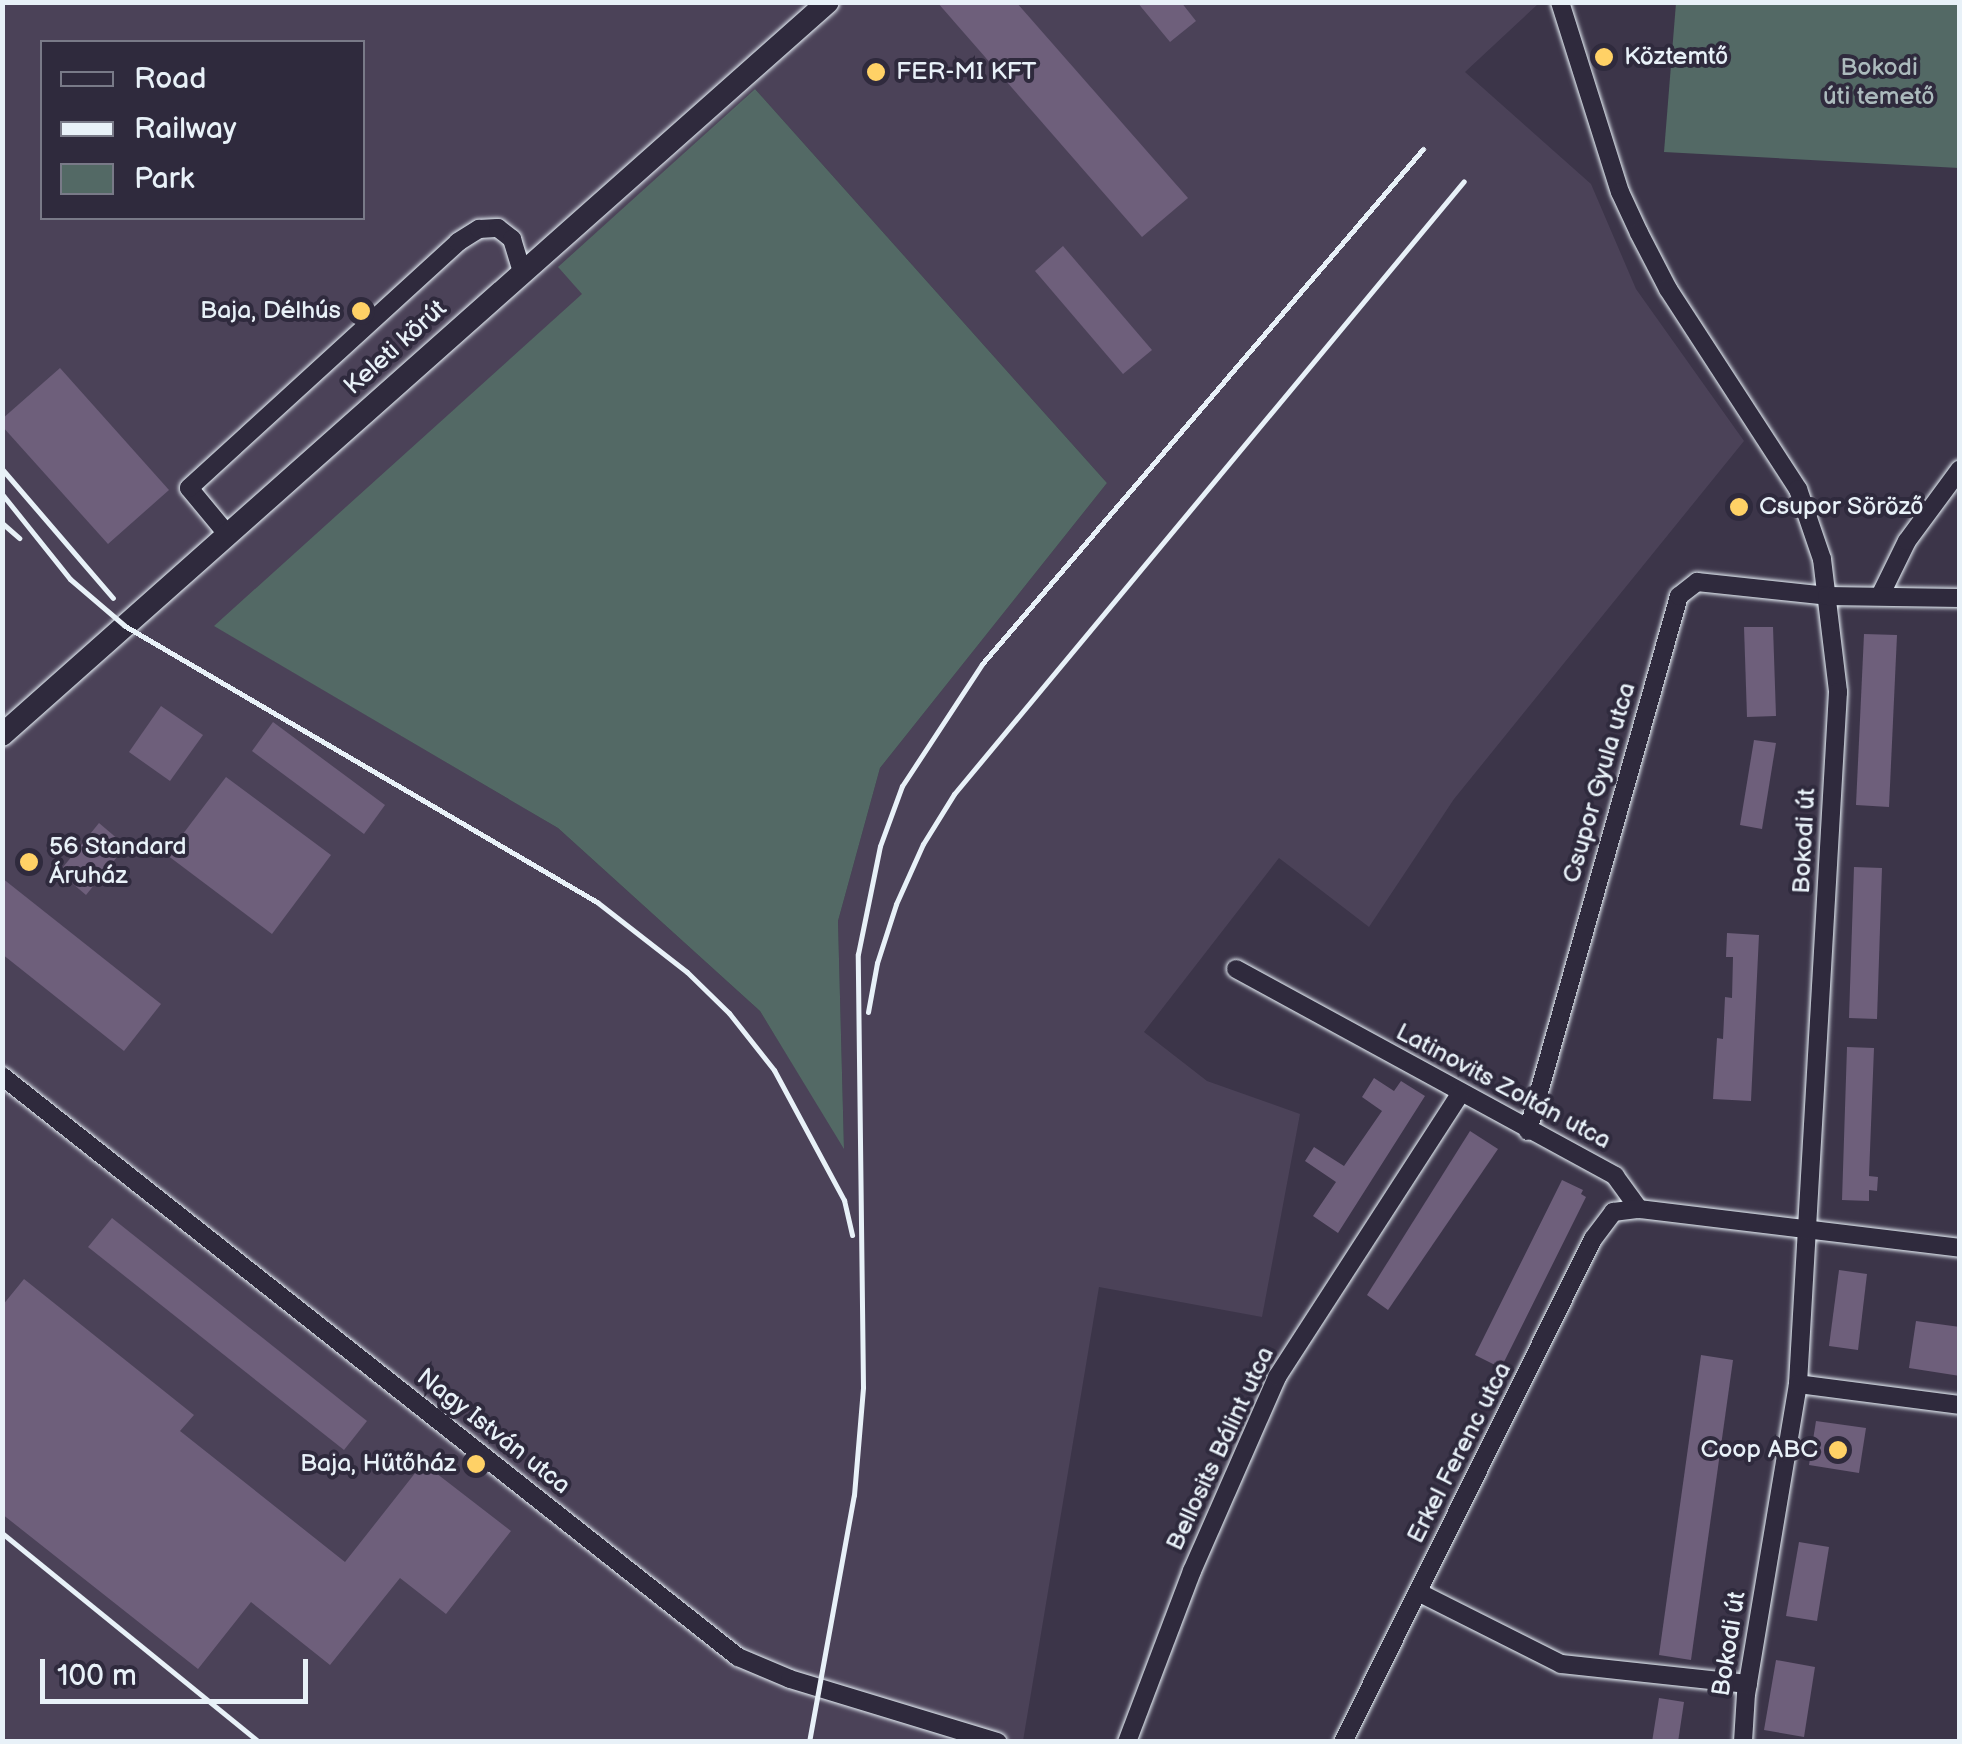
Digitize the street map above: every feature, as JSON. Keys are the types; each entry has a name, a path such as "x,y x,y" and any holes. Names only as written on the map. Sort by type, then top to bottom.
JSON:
{"main road":[{"name":"Keleti körút","path":"2,735 828,2"}],"street":[{"name":"Bokodi út","path":"1560,2 1596,123 1638,233 1668,289 1798,490 1822,560 1838,692 1798,1384 1748,1684 1743,1742"},
{"path":"228,535 188,488 458,242 478,229 498,228 512,239 522,272"},
{"path":"1880,596 1907,541 1960,469"},
{"name":"Csupor Gyula utca","path":"1528,1131 1679,596 1697,582 1827,596 1960,598"},
{"name":"Latinovits Zoltán utca","path":"1236,970 1615,1176 1639,1209"},
{"name":"Nagy István utca","path":"2,1076 738,1657 790,1679 998,1742"},
{"name":"Bellosits Bálint utca","path":"1126,1742 1192,1571 1278,1377 1460,1094"},
{"path":"1639,1209 1960,1248"},
{"name":"Erkel Ferenc utca","path":"1343,1742 1594,1239 1614,1212 1639,1209"},
{"path":"1798,1384 1960,1405"},
{"path":"1418,1592 1561,1664 1748,1684"}],"shaded area":[{"path":"3,3 1538,4 1465,72 1591,184 1636,289 1744,441 1454,799 1369,927 1279,858 1144,1032 1207,1081 1300,1114 1262,1317 1099,1287 1023,1741 3,1742","holes":["755,89 1107,483 880,768 838,921 844,1147 760,1011 558,828 215,626 583,294 559,268"]}],"green space":[{"name":"Bokodi úti temető","path":"1676,3 1959,3 1959,168 1664,152"},
{"path":"755,89 1107,483 880,768 838,921 844,1149 760,1011 558,828 214,626 582,294 558,267"}],"building":[{"path":"937,2 1016,2 1188,198 1142,237"},
{"path":"1137,2 1181,2 1196,21 1170,42"},
{"path":"1063,246 1152,350 1123,374 1035,271"},
{"path":"60,368 169,490 108,544 2,426 2,419"},
{"path":"1744,627 1773,627 1776,716 1747,717"},
{"path":"1864,634 1897,635 1889,807 1856,805"},
{"path":"161,706 203,735 170,781 129,752"},
{"path":"273,722 385,805 364,834 252,751"},
{"path":"1754,740 1776,743 1762,829 1740,825"},
{"path":"226,777 331,855 272,934 167,855"},
{"path":"99,823 126,846 86,895 59,872"},
{"path":"1854,867 1882,868 1877,1019 1849,1018"},
{"path":"2,878 161,1004 124,1051 2,954"},
{"path":"1727,933 1759,935 1751,1101 1713,1099 1717,1038 1723,1039 1725,997 1732,998 1733,957 1726,957"},
{"path":"1847,1047 1874,1048 1869,1176 1878,1177 1877,1191 1869,1190 1869,1201 1842,1200"},
{"path":"1374,1078 1394,1091 1401,1081 1425,1096 1338,1233 1313,1216 1336,1182 1305,1161 1314,1147 1344,1166 1382,1111 1362,1097"},
{"path":"1470,1131 1498,1149 1388,1310 1367,1295"},
{"path":"1562,1180 1583,1190 1581,1194 1586,1197 1501,1368 1475,1355"},
{"path":"112,1218 367,1421 344,1450 88,1247"},
{"path":"1839,1270 1867,1274 1858,1350 1829,1346"},
{"path":"24,1279 194,1415 180,1431 345,1562 423,1463 511,1531 446,1614 400,1578 330,1665 251,1602 198,1669 2,1514 2,1306"},
{"path":"1916,1321 1960,1327 1960,1376 1909,1368"},
{"path":"1701,1355 1733,1360 1691,1660 1659,1655"},
{"path":"1816,1421 1866,1428 1859,1473 1809,1465"},
{"path":"1799,1542 1829,1547 1817,1621 1786,1616"},
{"path":"1776,1660 1815,1667 1804,1737 1764,1730"},
{"path":"1659,1698 1684,1702 1678,1742 1652,1742"}],"railway":[{"path":"809,1742 854,1495 863,1387 858,954 880,846 902,786 982,664 1423,149"},
{"path":"868,1012 877,963 896,904 923,844 954,794 1464,181"},
{"path":"2,469 113,598"},
{"path":"2,494 70,579 125,626 597,902 687,972 729,1013 774,1070 844,1200 852,1235"},
{"path":"2,523 19,538"},
{"path":"2,1533 259,1742"}],"place":[{"name":"Köztemtő","path":"1604,57"},
{"name":"FER-MI KFT","path":"876,72"},
{"name":"Baja, Délhús","path":"361,311"},
{"name":"Csupor Söröző","path":"1739,507"},
{"name":"56 Standard Áruház","path":"29,862"},
{"name":"Coop ABC","path":"1838,1450"},
{"name":"Baja, Hűtőház","path":"476,1464"}]}
